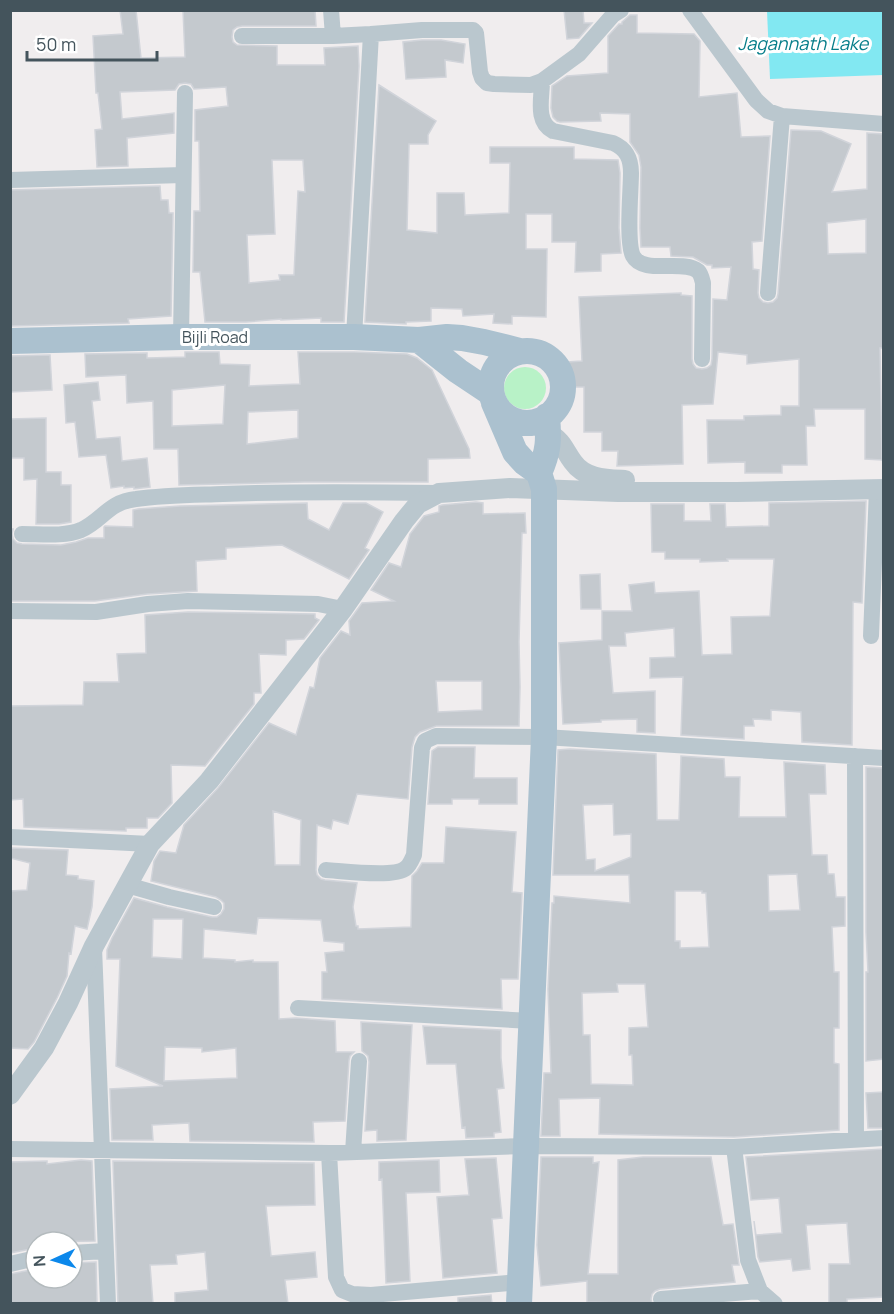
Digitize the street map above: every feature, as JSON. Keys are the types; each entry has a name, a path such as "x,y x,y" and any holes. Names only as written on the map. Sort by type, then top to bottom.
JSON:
{"main road":[{"name":"Bijli Road","path":"10,342 181,337 354,336 419,340 447,337 462,338 520,351"},
{"path":"419,340 493,398 502,414 514,421 526,423 540,421 548,425"},
{"path":"519,1293 544,736 542,481 548,425 551,414 559,403 562,390 561,377 555,365 545,356 533,351 520,351 507,356 498,365 492,377 493,398 515,452 542,481"}],"street":[{"path":"331,10 333,36"},
{"path":"242,36 333,36 422,30 473,30 476,33 480,72 487,83 531,85 542,81 579,54 613,15 621,10"},
{"path":"690,10 756,100 768,111 782,116 884,124"},
{"path":"354,336 371,34"},
{"path":"542,81 541,117 547,128 613,143 621,146 627,153 631,162 630,246 634,259 644,265 689,268 699,272 703,283 702,359"},
{"path":"181,337 185,93"},
{"path":"768,293 782,116"},
{"path":"10,180 183,175"},
{"path":"548,425 579,470 588,475 608,479 777,479 881,485"},
{"path":"22,534 68,534 90,525 119,503 134,499 194,495 290,491 439,493 510,488 542,481 618,492 725,492 881,485"},
{"path":"871,636 881,485"},
{"path":"10,1095 44,1048 94,946 150,844 209,781 343,609 411,512 418,504 439,493"},
{"path":"10,611 96,612 188,601 318,604 343,609"},
{"path":"326,870 389,873 400,871 410,864 414,855 422,748 425,741 436,736 544,736 884,758"},
{"path":"855,756 856,1140"},
{"path":"10,837 150,844"},
{"path":"128,885 214,907"},
{"path":"94,946 108,1304"},
{"path":"298,1008 531,1022"},
{"path":"353,1152 359,1061"},
{"path":"10,1149 329,1153 525,1146 734,1147 884,1138"},
{"path":"734,1147 748,1260 760,1291 775,1304"},
{"path":"329,1153 336,1277 342,1290 352,1294 371,1295 519,1293"},
{"path":"84,1252 105,1251"},
{"path":"662,1299 760,1291"}],"green space":[{"path":"525,367 540,373 546,388 540,403 525,409 510,403 504,388 510,373"}],"water":[{"name":"Jagannath Lake","path":"767,11 883,11 883,75 770,79"}],"building":[{"path":"120,10 136,10 141,58 185,57 183,10 315,10 316,26 242,26 233,30 233,42 237,45 277,46 277,65 325,65 324,48 358,46 359,66 344,322 321,322 321,318 205,322 200,272 193,272 194,211 200,211 199,141 195,141 195,110 228,106 226,87 194,89 191,84 185,83 179,84 175,90 120,92 122,119 174,113 174,133 127,138 128,166 97,167 95,130 102,129 98,93 96,93 93,36 123,34","holes":["272,160 303,160 305,192 298,191 294,275 279,275 280,280 249,283 247,235 275,234"]},
{"path":"564,10 583,10 584,23 592,23 579,38 567,39"},
{"path":"630,15 637,15 637,33 694,34 700,41 699,97 737,93 741,137 770,136 762,241 752,242 753,269 759,270 758,293 763,302 773,302 778,294 791,130 821,131 851,144 832,192 867,189 867,133 884,134 884,348 880,348 882,460 865,459 865,409 814,409 815,426 806,426 807,465 782,465 782,473 745,473 745,462 708,463 707,420 744,420 744,416 781,415 781,406 799,406 799,359 747,364 747,355 718,352 713,404 682,405 683,464 617,466 618,451 602,451 602,432 584,432 584,387 568,387 567,362 582,361 579,297 681,293 681,295 692,296 692,359 696,368 702,369 711,365 712,359 713,299 727,300 731,267 712,268 712,265 707,265 693,257 671,256 670,247 641,247 641,167 639,155 630,142 630,114 600,113 601,121 560,122 553,117 552,86 567,76 608,73 608,36","holes":["866,219 866,253 828,254 827,223"]},
{"path":"422,40 465,44 463,63 445,60 446,77 406,79 403,42"},
{"path":"379,85 436,121 428,135 428,144 409,144 407,230 437,233 437,193 464,193 465,215 509,213 510,163 490,163 490,147 574,147 574,159 618,160 621,253 601,254 601,271 575,272 576,242 552,242 552,214 526,214 526,249 547,249 546,317 512,316 512,324 493,323 494,314 463,316 462,309 431,308 431,321 406,322 406,324 365,322"},
{"path":"160,186 161,200 168,200 169,213 173,213 171,316 128,319 129,323 10,326 10,190"},
{"path":"185,352 219,352 220,364 250,365 249,386 300,384 298,352 407,354 417,358 432,370 469,449 470,458 428,459 428,482 179,485 178,449 154,449 153,401 127,403 126,375 86,377 85,354 147,353 147,358 185,357","holes":["225,385 223,424 172,426 172,390","298,410 298,438 247,444 248,412"]},
{"path":"50,355 52,390 10,392 10,356"},
{"path":"98,382 100,400 92,401 96,439 120,437 122,461 147,458 150,487 111,488 106,455 79,457 75,422 66,423 64,385"},
{"path":"46,418 46,472 61,472 61,485 71,485 71,522 36,524 37,479 24,480 24,458 10,458 10,419"},
{"path":"866,501 862,603 853,602 852,745 802,742 801,712 771,710 771,720 753,719 754,726 744,726 744,739 681,735 683,677 650,678 650,658 675,657 674,628 625,633 626,646 609,646 613,693 655,691 655,733 637,732 637,719 563,724 559,643 602,640 602,611 632,611 629,585 654,582 655,593 699,591 702,655 732,654 731,617 770,616 774,559 727,559 728,561 700,562 700,559 665,559 665,552 652,552 651,504 684,504 684,521 711,521 710,504 725,504 726,527 769,526 769,503"},
{"path":"476,502 483,503 483,514 525,513 526,533 522,533 519,726 436,726 420,732 415,737 412,747 408,799 357,794 348,824 333,820 331,829 317,825 316,870 321,879 357,883 353,907 358,929 411,927 412,876 422,863 444,863 446,827 516,832 512,892 522,893 518,979 501,979 502,1009 322,999 322,972 327,972 325,953 344,951 344,943 324,941 321,920 258,918 256,934 204,929 203,958 235,960 235,962 253,960 253,962 278,962 279,1019 335,1021 336,1052 354,1052 349,1060 345,1121 313,1122 314,1142 190,1141 189,1123 152,1125 153,1140 112,1140 110,1089 163,1086 116,1066 120,959 107,959 107,950 112,938 134,898 212,917 221,914 224,903 216,897 151,881 154,861 160,851 176,853 184,825 218,788 269,723 296,735 310,687 314,688 320,658 341,631 350,635 349,621 362,603 394,601 371,590 389,563 401,567 410,534 424,516 439,512 439,506","holes":["436,681 482,681 482,710 438,712","273,811 301,820 300,865 275,865","153,919 183,919 182,959 152,957","165,1047 202,1048 202,1052 236,1048 237,1078 164,1081"]},
{"path":"307,503 308,519 329,530 343,503 366,503 383,512 365,548 369,550 349,579 282,545 226,548 226,559 196,561 197,591 147,594 95,601 10,601 10,529 13,529 13,539 17,543 61,545 88,538 104,538 105,526 133,527 133,510 138,509"},
{"path":"600,574 601,609 581,609 580,575"},
{"path":"188,612 315,614 315,618 319,620 304,639 286,640 286,655 259,654 261,693 254,693 254,704 205,766 171,765 172,803 158,818 147,818 147,828 126,828 126,831 24,827 23,799 10,800 10,706 83,705 84,682 119,682 117,654 146,653 145,615"},
{"path":"438,747 475,747 474,778 517,778 517,804 479,804 479,799 452,799 452,804 428,804 432,751"},
{"path":"558,750 656,754 657,820 679,820 681,756 724,759 725,777 740,777 739,817 786,817 784,762 825,765 826,794 809,794 812,855 827,855 828,874 834,874 836,897 845,897 845,926 832,927 834,972 839,972 839,1028 834,1028 834,1063 839,1064 839,1130 734,1137 599,1134 600,1098 559,1099 560,1136 541,1136 544,1073 551,1073 548,989 554,896 630,903 629,875 553,875","holes":["613,804 614,835 631,834 631,857 595,871 595,859 586,860 583,805","797,874 800,910 769,911 768,875","675,891 706,893 709,947 680,948 680,941 675,941","617,984 645,984 648,1027 629,1028 629,1055 632,1055 633,1085 591,1084 590,1035 583,1035 582,993 618,992"]},
{"path":"866,767 884,768 884,1059 866,1061 866,972 868,972"},
{"path":"10,848 68,850 66,875 94,881 87,929 75,926 67,976 34,1042 28,1049 10,1048 10,891 27,890 30,863 10,858"},
{"path":"361,1022 412,1025 406,1140 377,1141 377,1130 365,1131 369,1062 368,1056 362,1051"},
{"path":"423,1026 501,1030 504,1088 497,1089 501,1132 494,1133 494,1137 466,1138 465,1127 462,1128 456,1064 427,1064"},
{"path":"884,1092 884,1128 868,1128 866,1093"},
{"path":"884,1149 884,1297 847,1299 847,1304 829,1304 829,1264 850,1264 847,1223 806,1225 810,1269 793,1271 791,1259 760,1262 758,1257 754,1221 756,1235 782,1233 779,1198 751,1200 746,1157"},
{"path":"541,1157 593,1157 593,1163 599,1162 588,1274 618,1274 618,1160 643,1157 711,1157 723,1225 733,1224 739,1265 732,1265 735,1282 660,1289 652,1294 652,1304 587,1302 587,1281 541,1286 537,1245"},
{"path":"496,1158 502,1218 492,1219 497,1273 443,1278 437,1197 469,1195 465,1159"},
{"path":"439,1160 440,1192 406,1193 410,1281 386,1283 382,1179 379,1180 379,1162"},
{"path":"47,1161 47,1164 92,1161 95,1241 84,1241 84,1230 24,1230 24,1250 10,1253 10,1162"},
{"path":"113,1161 314,1163 315,1205 266,1206 271,1256 315,1252 317,1277 285,1280 288,1304 175,1304 175,1293 208,1290 205,1252 176,1255 177,1264 150,1265 153,1304 118,1304"},
{"path":"84,1262 96,1262 97,1304 10,1304 10,1274 24,1271 24,1290 84,1290"},
{"path":"491,1295 492,1304 458,1304 458,1298"}]}
